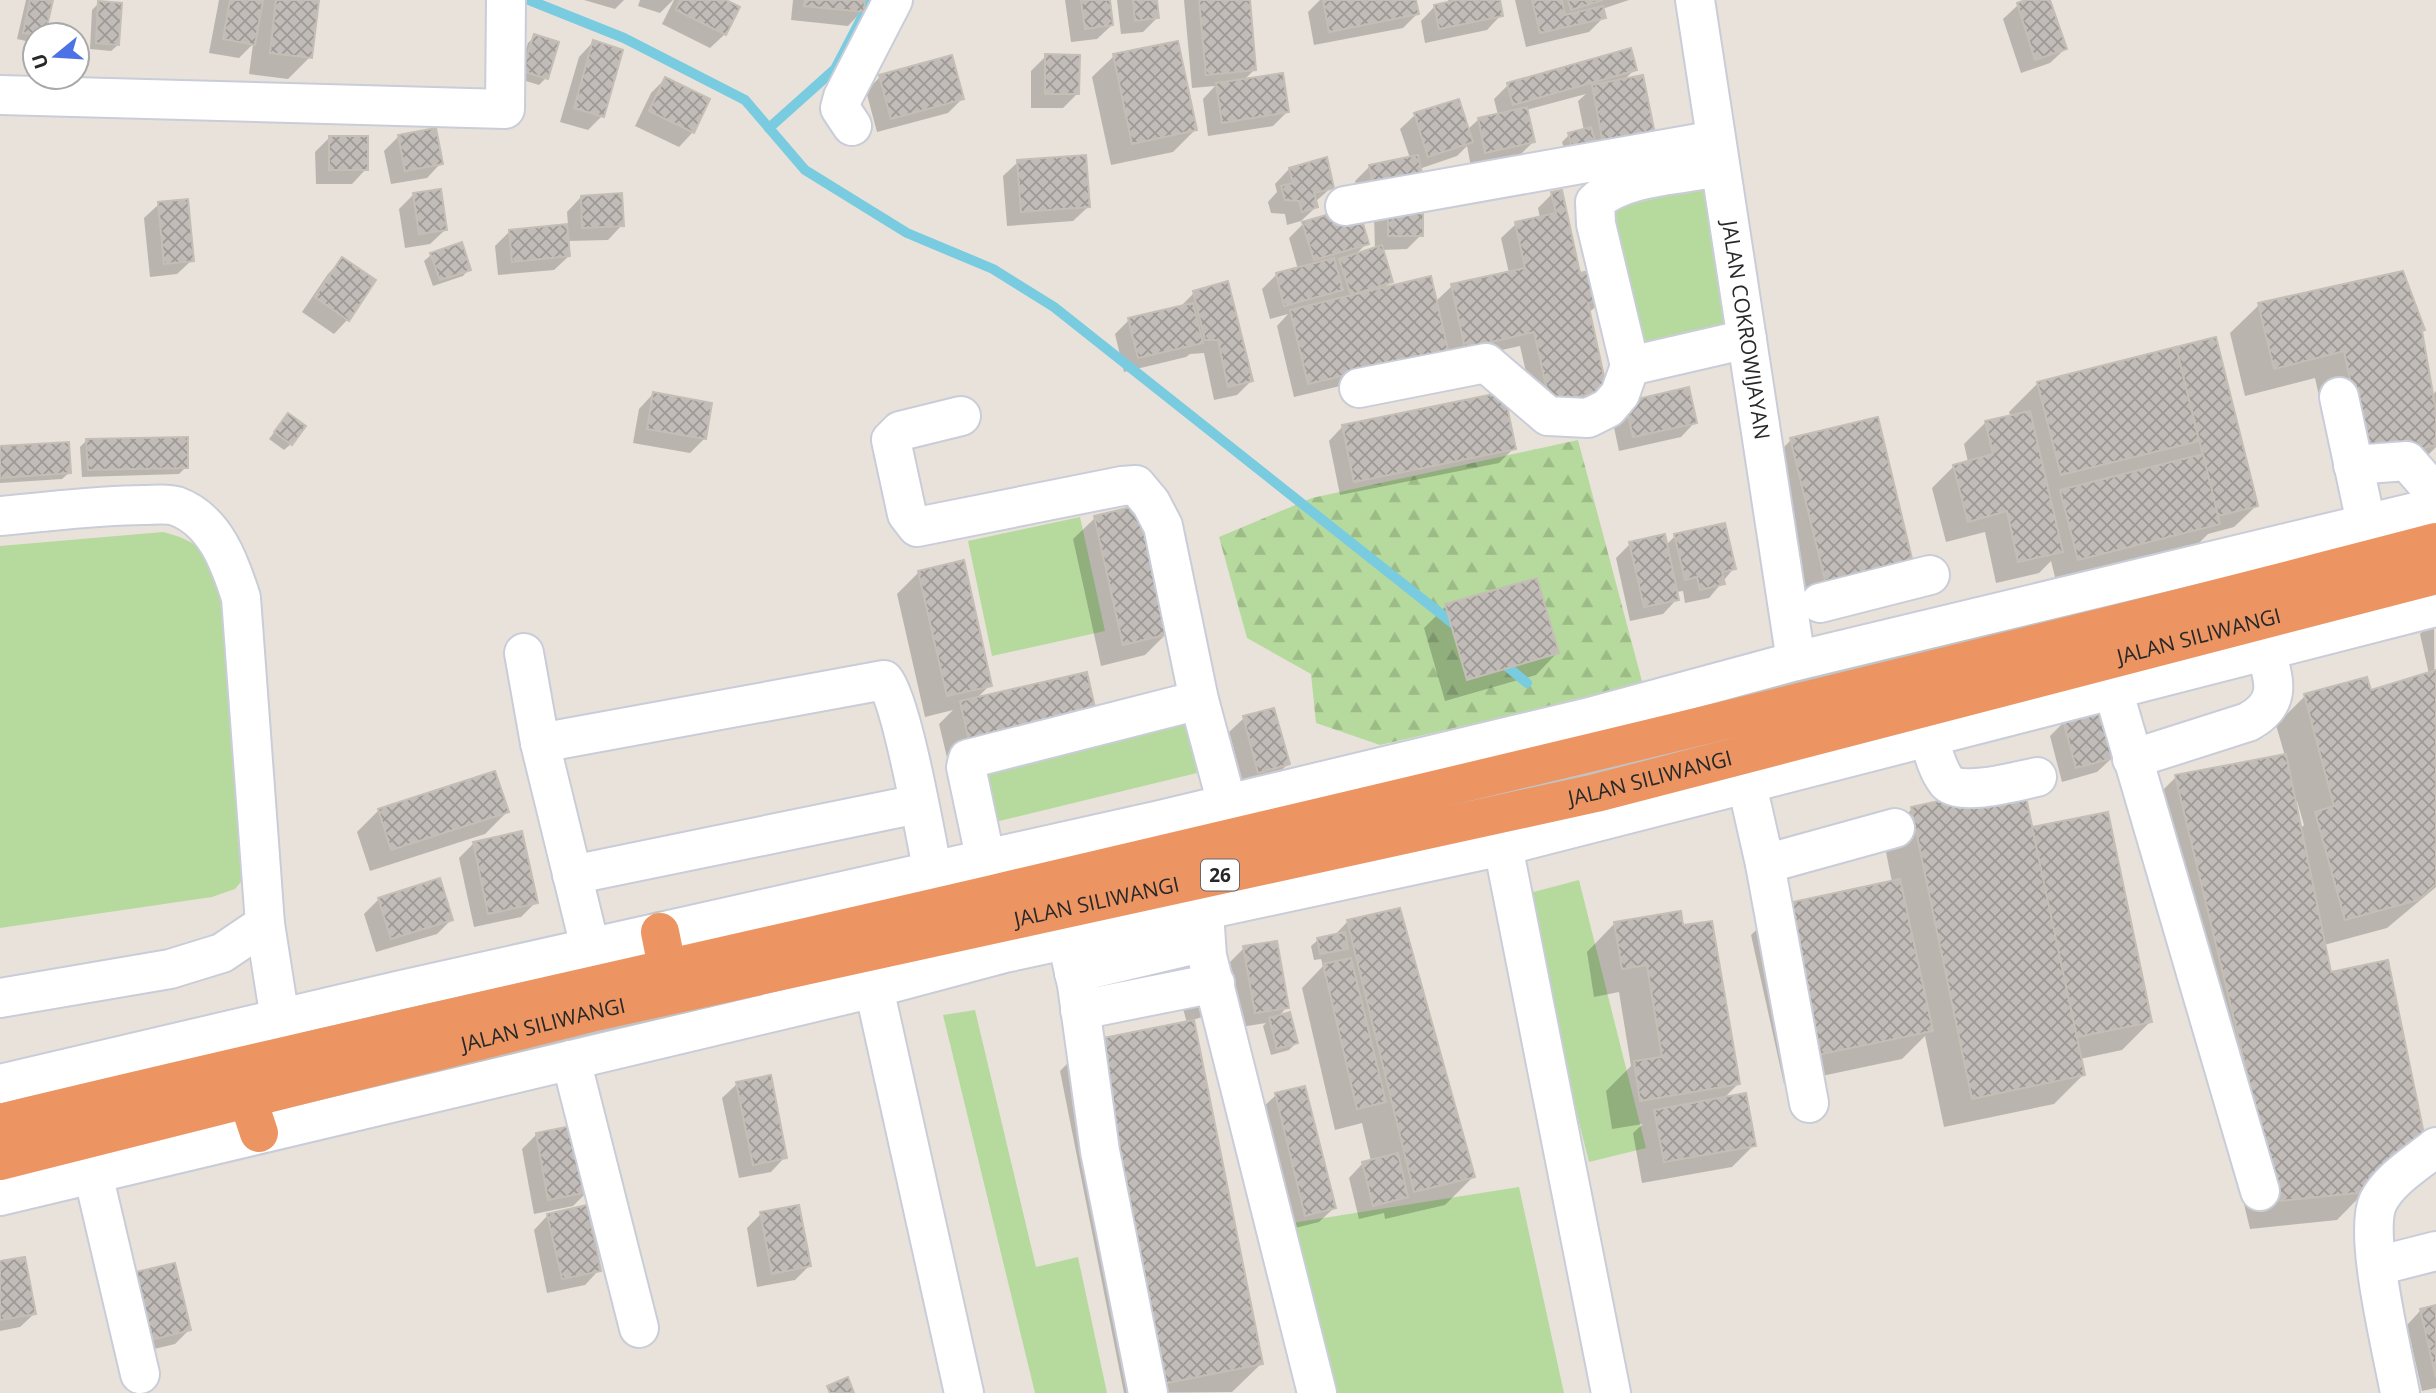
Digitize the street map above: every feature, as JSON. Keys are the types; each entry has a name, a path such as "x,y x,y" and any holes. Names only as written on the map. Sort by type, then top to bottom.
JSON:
{"highway":[{"name":"JALAN SILIWANGI","path":"0,1123 283,1037 989,877 1232,819 1845,693 2435,519"},
{"name":"JALAN SILIWANGI","path":"0,1161 253,1117 590,1013 1070,958 1204,910 1596,793 1744,769 2108,674 2436,575"}],"street":[{"path":"852,126 841,108 843,97 893,0"},
{"name":"JALAN COKROWIJAYAN","path":"1695,0 1796,661"},
{"path":"0,95 505,109 506,7"},
{"path":"1345,206 1718,153"},
{"path":"1359,388 1486,363 1548,416 1588,418 1608,408 1620,394 1630,366 1596,224 1595,201 1606,191 1718,153"},
{"path":"1630,366 1747,339"},
{"path":"2339,397 2366,523"},
{"path":"961,416 900,431 892,436 911,521 917,527 1136,485 1151,503 1163,526 1199,699 1232,819 1796,661 2366,523 2435,519 2428,485 2407,461 2353,465"},
{"path":"0,516 118,505 175,505 197,519 216,538 230,561 242,598 265,924 283,1037"},
{"path":"1820,603 1930,575"},
{"path":"1867,591 1876,642"},
{"path":"0,1196 93,1174 253,1117 571,1060 874,988 1070,958 1204,910 1503,846 1744,769 1928,736 2108,674 2265,650 2436,607"},
{"path":"2132,759 2248,722 2263,713 2273,694 2271,668 2265,650"},
{"path":"524,653 540,743 590,947"},
{"path":"2108,674 2260,1191"},
{"path":"540,743 884,680 891,687 933,873"},
{"path":"0,1084 283,1037 590,947 663,950 933,873 989,877 966,767 968,759 1199,699"},
{"path":"1928,736 1947,783 1956,788 1969,789 2038,777"},
{"path":"1744,769 1765,864 1809,1103"},
{"path":"572,875 918,804"},
{"path":"1765,864 1895,828"},
{"path":"1503,846 1611,1393"},
{"path":"1204,910 1214,983 1317,1393"},
{"path":"0,998 170,969 222,953 265,924"},
{"path":"1070,958 1214,983"},
{"path":"1070,958 1100,1151 1148,1393"},
{"path":"874,988 964,1393"},
{"path":"571,1060 639,1328"},
{"path":"2400,1393 2377,1265 2374,1232 2376,1205 2397,1179 2436,1147"},
{"path":"93,1174 140,1374"},
{"path":"2377,1265 2436,1251"}],"green space":[{"path":"1708,186 1731,328 1644,348 1609,227 1615,208"},
{"path":"1578,440 1643,685 1380,745 1316,723 1311,674 1247,638 1219,537 1312,498"},
{"path":"1080,517 1105,631 992,656 968,541"},
{"path":"163,532 184,539 199,548 220,580 252,869 235,889 212,897 0,928 0,546"},
{"path":"1182,711 1197,773 995,822 980,759"},
{"path":"1579,880 1646,1148 1589,1162 1522,895"},
{"path":"975,1010 1036,1267 1078,1257 1107,1393 1035,1393 943,1015"},
{"path":"1519,1187 1564,1393 1327,1393 1292,1223"}],"building":[{"path":"30,0 53,0 48,21 26,21"},
{"path":"230,0 263,0 255,45 223,39"},
{"path":"276,0 319,0 312,58 270,53"},
{"path":"680,0 726,0 740,7 726,35 676,10"},
{"path":"805,0 865,0 864,12 804,6"},
{"path":"1081,0 1110,0 1113,25 1085,29"},
{"path":"1133,0 1157,0 1159,18 1135,21"},
{"path":"1199,0 1250,0 1256,70 1206,75"},
{"path":"1323,0 1416,0 1419,14 1329,32"},
{"path":"1457,0 1500,0 1503,16 1439,29 1434,5"},
{"path":"1532,0 1562,0 1565,15 1603,6 1606,18 1540,33"},
{"path":"1568,0 1603,0 1571,10"},
{"path":"2026,0 2050,0 2067,49 2035,60 2017,3"},
{"path":"98,1 122,3 119,45 96,43"},
{"path":"534,34 559,42 548,79 522,71"},
{"path":"593,40 623,50 604,117 574,108"},
{"path":"1178,41 1197,130 1132,144 1113,54"},
{"path":"1631,48 1637,70 1513,105 1507,83"},
{"path":"1045,54 1080,55 1079,94 1045,94"},
{"path":"952,55 964,99 891,119 879,75"},
{"path":"1283,73 1289,112 1222,123 1216,83"},
{"path":"1643,75 1657,144 1605,154 1592,85"},
{"path":"665,77 710,99 694,133 649,111"},
{"path":"1459,99 1473,142 1428,157 1414,113"},
{"path":"1527,107 1535,142 1485,153 1478,118"},
{"path":"1591,127 1599,155 1576,161 1568,133"},
{"path":"436,128 443,164 405,171 398,135"},
{"path":"329,136 368,136 368,170 329,170"},
{"path":"1086,155 1090,207 1021,212 1017,160"},
{"path":"1418,155 1425,187 1375,197 1369,165"},
{"path":"1327,157 1334,188 1314,193 1318,207 1302,212 1299,201 1285,200 1281,186 1293,183 1289,168"},
{"path":"441,189 447,230 419,234 413,193"},
{"path":"1562,190 1580,273 1603,268 1609,299 1588,303 1607,390 1550,403 1534,332 1465,348 1451,284 1525,268 1515,222 1556,213 1551,192"},
{"path":"622,193 624,226 582,228 581,196"},
{"path":"188,199 194,261 164,264 158,202"},
{"path":"1388,199 1423,199 1423,236 1388,236"},
{"path":"1358,206 1369,244 1314,260 1302,222"},
{"path":"567,224 570,256 512,262 509,230"},
{"path":"462,242 471,270 440,280 430,253"},
{"path":"1382,245 1393,282 1351,295 1339,259"},
{"path":"342,257 376,280 349,321 315,297"},
{"path":"1334,258 1343,290 1284,306 1276,273"},
{"path":"2403,271 2425,330 2422,331 2436,411 2436,445 2368,462 2344,351 2274,369 2258,303"},
{"path":"1431,276 1448,350 1308,384 1290,310"},
{"path":"1228,281 1253,381 1228,387 1218,340 1205,340 1193,291"},
{"path":"1193,303 1203,343 1138,358 1128,318"},
{"path":"2216,337 2258,506 2218,516 2176,347"},
{"path":"2176,347 2199,441 2061,475 2037,382"},
{"path":"1689,387 1697,423 1633,437 1625,402"},
{"path":"653,392 712,403 706,439 647,429"},
{"path":"1504,392 1516,449 1354,482 1342,425"},
{"path":"2030,411 2063,552 2018,562 2007,511 1968,522 1953,465 1993,454 1985,421"},
{"path":"288,413 306,426 292,445 274,432"},
{"path":"1878,417 1914,567 1827,588 1790,438"},
{"path":"188,437 188,468 88,470 86,439"},
{"path":"69,442 71,473 0,478 0,446"},
{"path":"2203,454 2220,524 2078,560 2060,490"},
{"path":"1140,505 1169,634 1123,645 1094,516"},
{"path":"1725,523 1736,569 1722,572 1725,584 1700,590 1697,577 1685,580 1674,534"},
{"path":"1665,534 1679,600 1644,607 1629,542"},
{"path":"964,560 992,686 947,696 918,571"},
{"path":"1537,578 1559,653 1467,680 1445,604"},
{"path":"2436,670 2436,884 2418,900 2345,920 2315,812 2334,806 2304,694 2367,677 2371,690"},
{"path":"1087,672 1098,721 971,750 960,701"},
{"path":"1274,708 1290,764 1258,773 1243,716"},
{"path":"2101,710 2114,758 2076,768 2063,720"},
{"path":"2286,754 2331,972 2388,960 2424,1134 2367,1192 2278,1201 2175,775"},
{"path":"495,771 509,812 391,850 378,809"},
{"path":"2023,783 2085,1075 1972,1099 1911,807"},
{"path":"2108,812 2152,1022 2077,1037 2032,827"},
{"path":"522,831 538,903 488,914 473,842"},
{"path":"440,878 453,920 391,939 378,898"},
{"path":"1900,879 1933,1031 1812,1056 1779,905"},
{"path":"1400,908 1475,1177 1414,1192 1347,920"},
{"path":"1681,911 1683,925 1712,921 1740,1084 1640,1101 1634,1061 1662,1057 1647,965 1622,969 1614,922"},
{"path":"1345,932 1348,949 1320,954 1317,938"},
{"path":"1277,941 1289,1008 1255,1013 1243,946"},
{"path":"1351,958 1386,1102 1357,1109 1323,964"},
{"path":"1290,1012 1298,1043 1277,1049 1269,1018"},
{"path":"1194,1020 1263,1364 1157,1385 1088,1041"},
{"path":"771,1075 787,1158 753,1165 736,1082"},
{"path":"1305,1086 1336,1208 1305,1216 1275,1093"},
{"path":"1746,1093 1756,1146 1664,1162 1654,1110"},
{"path":"577,1125 589,1192 548,1200 536,1133"},
{"path":"1398,1153 1408,1197 1373,1206 1362,1162"},
{"path":"587,1205 601,1271 562,1279 547,1214"},
{"path":"799,1205 811,1266 772,1274 760,1212"},
{"path":"25,1257 36,1314 0,1320 0,1261"},
{"path":"175,1263 191,1330 139,1343 123,1275"},
{"path":"2436,1305 2436,1378 2420,1309"},
{"path":"848,1377 854,1393 830,1393 827,1386"}],"waterway":[{"path":"529,0 624,38 745,100 805,170 907,233 993,269 1054,307 1460,629"},
{"path":"769,128 835,69 871,0"},
{"path":"1499,660 1527,683"}]}
